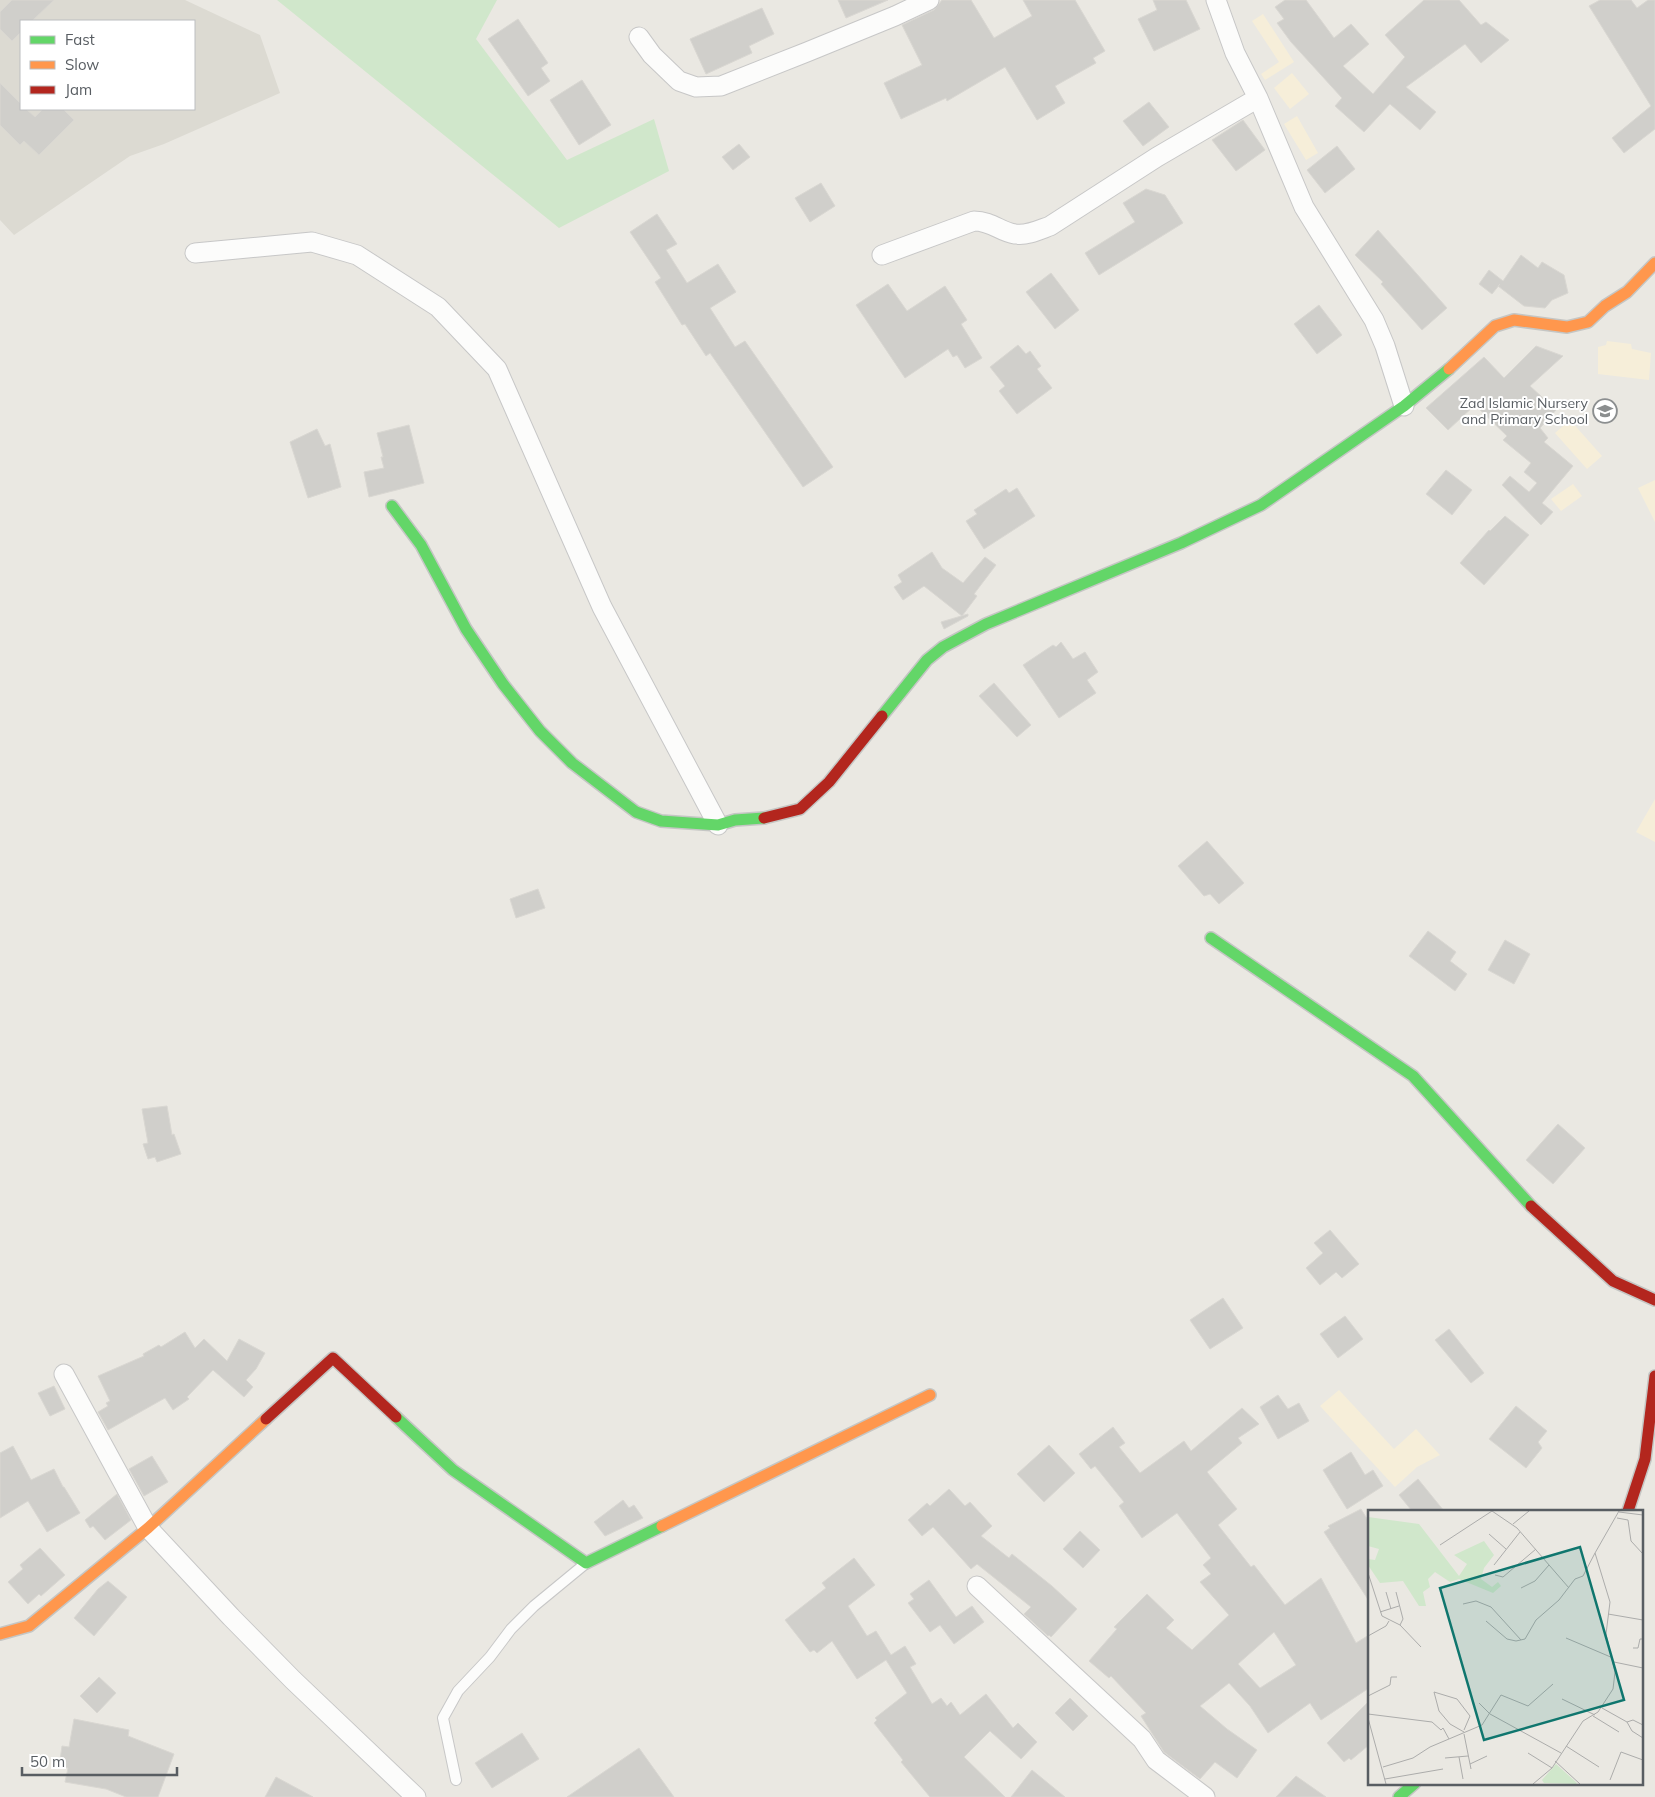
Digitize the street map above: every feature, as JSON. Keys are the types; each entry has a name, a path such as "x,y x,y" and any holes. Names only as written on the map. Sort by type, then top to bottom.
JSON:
{"street":[{"path":"638,37 652,56 679,81 696,87 721,86 816,49 929,0"},
{"path":"1216,0 1236,53 1258,98 1304,207 1374,320 1385,346 1404,406"},
{"path":"882,256 974,221 984,221 1015,234 1030,233 1050,226 1157,157 1258,98"},
{"path":"195,252 312,242 357,255 438,307 497,369 602,607 718,825"},
{"path":"392,506 421,545 466,629 503,684 540,731 572,763 636,812 661,821 718,825 736,820 768,818 800,808 829,782 928,660 943,647 986,624 1181,543 1261,505 1404,406 1445,372 1495,326 1514,320 1567,327 1588,322 1605,306 1627,292 1655,263"},
{"path":"1212,938 1413,1076 1532,1208 1613,1281 1655,1300"},
{"path":"0,1634 29,1626 148,1528 333,1358 453,1470 586,1564 930,1395"},
{"path":"64,1374 148,1528 279,1666 416,1797"},
{"path":"1628,1510 1644,1459 1655,1376"},
{"path":"977,1586 1142,1739 1156,1760 1205,1797"},
{"path":"1399,1797 1414,1784"}],"lane":[{"path":"456,1780 444,1718 458,1691 490,1656 511,1628 534,1606 586,1564"}],"shaded area":[{"path":"0,0 185,0 260,35 280,93 164,144 130,156 14,235 0,220"},
{"path":"1263,14 1294,62 1265,80 1261,74 1279,62 1252,21"},
{"path":"1292,73 1309,94 1290,109 1274,88"},
{"path":"1297,116 1318,153 1306,160 1284,124"},
{"path":"1607,341 1631,344 1632,349 1651,353 1649,380 1598,374 1598,347 1606,345"},
{"path":"1570,420 1602,456 1587,469 1555,433"},
{"path":"1655,480 1655,522 1638,488"},
{"path":"1573,484 1582,496 1561,511 1551,499"},
{"path":"1655,799 1655,842 1636,832"},
{"path":"1339,1390 1394,1449 1416,1429 1440,1455 1417,1467 1395,1487 1320,1406"}],"green space":[{"path":"277,0 497,0 476,39 567,160 654,119 669,171 559,228"}],"building":[{"path":"12,0 54,0 33,20 20,20 20,33 12,41 0,29 0,12"},
{"path":"838,0 888,0 846,18"},
{"path":"942,0 971,0 994,38 1032,16 1023,0 1075,0 1105,51 1093,58 1096,63 1055,86 1065,103 1037,120 1005,67 947,101 946,98 901,119 884,83 922,65 902,25 934,10"},
{"path":"1153,0 1186,0 1200,29 1154,51 1138,19 1157,10"},
{"path":"1285,0 1306,0 1334,38 1351,24 1369,44 1343,66 1373,94 1405,57 1385,35 1424,0 1459,0 1481,25 1486,22 1509,40 1481,63 1465,44 1406,87 1436,112 1420,130 1390,104 1364,132 1335,106 1342,98 1291,42 1277,23 1284,19 1275,7"},
{"path":"1600,0 1631,0 1637,8 1648,0 1655,0 1655,129 1624,153 1612,138 1651,106 1589,6"},
{"path":"762,8 774,34 749,46 752,53 706,74 690,39"},
{"path":"518,19 548,63 541,68 550,81 528,96 488,39"},
{"path":"582,80 611,125 579,145 550,100"},
{"path":"0,83 20,103 20,110 27,110 35,117 42,110 64,110 74,120 39,155 24,141 20,145 0,125"},
{"path":"1149,102 1169,127 1143,146 1123,121"},
{"path":"1243,120 1265,150 1236,171 1212,140"},
{"path":"739,144 750,157 733,170 722,157"},
{"path":"1337,146 1355,169 1325,193 1307,170"},
{"path":"821,183 835,206 810,222 795,198"},
{"path":"1146,189 1165,195 1183,223 1099,275 1085,253 1135,222 1123,203"},
{"path":"657,214 677,244 666,250 687,283 718,264 736,292 710,308 735,347 745,341 833,467 803,487 710,353 706,356 685,324 682,325 655,282 661,278 630,232"},
{"path":"1378,230 1447,308 1422,330 1381,284 1383,282 1355,255"},
{"path":"1521,255 1538,268 1542,262 1564,275 1568,293 1552,300 1545,308 1524,306 1498,286 1492,294 1479,284 1489,270 1503,281"},
{"path":"1051,273 1079,310 1055,329 1026,292"},
{"path":"888,284 907,311 945,286 967,320 961,324 982,358 965,368 957,355 953,357 948,349 905,378 856,305"},
{"path":"1319,305 1342,335 1317,354 1294,324"},
{"path":"1018,345 1026,354 1030,351 1041,366 1037,369 1052,388 1017,414 999,391 1005,386 990,367"},
{"path":"1536,346 1563,356 1530,386 1556,410 1540,428 1548,438 1544,442 1573,466 1542,503 1553,512 1541,525 1502,485 1510,476 1529,492 1537,483 1524,472 1531,463 1503,440 1507,436 1475,405 1448,430 1426,408 1484,357 1504,378"},
{"path":"409,425 424,483 369,497 364,472 384,468 377,433"},
{"path":"317,429 325,446 330,444 341,487 308,498 290,442"},
{"path":"1446,470 1472,490 1452,515 1426,494"},
{"path":"1017,488 1035,516 984,549 966,521 977,514 974,510 1006,489 1009,493"},
{"path":"1505,516 1529,535 1484,585 1460,563 1489,530"},
{"path":"932,552 942,568 963,583 985,557 996,565 974,594 977,596 962,616 924,586 903,600 894,587 902,582 898,575"},
{"path":"968,614 968,616 944,629 941,622"},
{"path":"1061,642 1073,659 1085,652 1098,672 1087,680 1096,693 1059,718 1023,665 1053,645 1056,647"},
{"path":"994,683 1031,725 1017,737 979,696"},
{"path":"1207,841 1244,883 1219,904 1210,894 1204,896 1178,866"},
{"path":"538,889 545,908 516,918 510,899"},
{"path":"1428,931 1456,952 1450,961 1467,974 1455,991 1409,956"},
{"path":"1505,940 1530,954 1514,984 1488,970"},
{"path":"167,1106 172,1135 174,1134 181,1154 157,1162 155,1157 148,1159 143,1144 148,1143 142,1109"},
{"path":"1558,1124 1585,1148 1553,1184 1526,1160"},
{"path":"1330,1230 1359,1264 1342,1278 1336,1272 1320,1285 1306,1268 1323,1253 1314,1243"},
{"path":"1223,1298 1243,1328 1210,1349 1190,1320"},
{"path":"1345,1316 1363,1339 1338,1358 1320,1334"},
{"path":"1449,1329 1484,1373 1471,1383 1435,1340"},
{"path":"185,1332 195,1348 204,1339 227,1361 239,1339 265,1353 256,1369 246,1380 253,1387 244,1397 213,1370 187,1397 189,1399 173,1410 165,1398 108,1430 98,1412 108,1406 106,1403 110,1401 98,1376 144,1356 143,1354 159,1345 161,1347"},
{"path":"54,1386 65,1409 50,1416 38,1393"},
{"path":"1278,1395 1288,1409 1299,1403 1309,1421 1278,1439 1260,1407"},
{"path":"1516,1406 1547,1431 1538,1442 1542,1448 1526,1468 1489,1439"},
{"path":"1242,1408 1259,1424 1238,1438 1242,1443 1207,1472 1237,1509 1218,1525 1251,1567 1254,1565 1285,1605 1321,1578 1356,1643 1368,1636 1368,1689 1321,1720 1310,1703 1268,1733 1250,1706 1229,1683 1200,1706 1227,1729 1257,1750 1237,1778 1215,1762 1200,1779 1164,1752 1141,1716 1146,1713 1111,1676 1109,1678 1089,1661 1117,1629 1114,1627 1147,1594 1174,1620 1166,1628 1192,1650 1229,1615 1200,1582 1211,1574 1203,1565 1211,1558 1177,1513 1142,1538 1119,1506 1124,1502 1095,1466 1091,1469 1079,1454 1113,1427 1125,1443 1119,1447 1140,1473 1184,1441 1191,1451","holes":["1274,1632 1296,1665 1260,1688 1238,1664"]},
{"path":"1049,1445 1075,1473 1044,1502 1017,1474"},
{"path":"13,1446 31,1480 54,1469 80,1513 47,1532 28,1501 0,1518 0,1453"},
{"path":"1351,1452 1365,1475 1373,1470 1383,1486 1347,1509 1323,1470"},
{"path":"152,1456 168,1482 144,1496 129,1469"},
{"path":"1418,1479 1443,1510 1411,1510 1399,1495"},
{"path":"949,1489 965,1506 970,1502 992,1526 981,1536 1009,1558 1012,1554 1077,1609 1051,1637 1024,1614 1031,1607 977,1564 971,1569 933,1527 922,1536 908,1520 927,1503 930,1506"},
{"path":"117,1494 131,1520 105,1540 93,1526 90,1528 85,1520"},
{"path":"623,1500 629,1508 634,1505 643,1518 605,1536 594,1522"},
{"path":"1361,1509 1368,1520 1368,1599 1324,1532 1330,1528 1328,1526"},
{"path":"1080,1531 1100,1550 1083,1568 1063,1549"},
{"path":"40,1548 65,1575 41,1596 39,1594 28,1604 8,1582 23,1569 20,1565"},
{"path":"854,1558 875,1585 848,1606 867,1636 876,1631 891,1655 905,1646 916,1664 910,1667 932,1704 941,1698 947,1706 951,1702 960,1715 986,1694 1013,1728 1018,1723 1037,1742 1021,1759 990,1731 964,1757 1005,1797 930,1797 901,1762 903,1760 874,1723 877,1720 875,1718 907,1693 886,1660 857,1679 832,1641 817,1653 814,1650 810,1652 785,1620 826,1588 822,1583"},
{"path":"929,1580 956,1617 972,1606 984,1622 954,1644 940,1625 930,1632 908,1603 914,1599 910,1594"},
{"path":"108,1581 127,1597 94,1636 74,1618 98,1589"},
{"path":"99,1677 116,1693 97,1713 80,1696"},
{"path":"1070,1698 1088,1716 1073,1731 1055,1713"},
{"path":"1368,1702 1368,1746 1351,1760 1349,1758 1344,1762 1327,1743"},
{"path":"74,1719 129,1730 128,1736 174,1754 158,1797 126,1797 106,1789 65,1782 68,1768 59,1767 62,1746 69,1747"},
{"path":"522,1733 539,1759 492,1788 475,1763"},
{"path":"639,1748 674,1797 567,1797"},
{"path":"1032,1770 1065,1797 1011,1797"},
{"path":"1296,1776 1326,1797 1276,1797"},
{"path":"276,1777 313,1797 265,1797"}],"traffic: fast":[{"path":"882,716 927,660 943,647 986,624 1181,543 1261,505 1404,406 1449,369"},
{"path":"392,506 421,545 466,629 503,684 540,731 572,763 636,812 661,821 718,825 735,820 764,818"},
{"path":"1211,938 1413,1076 1531,1206"},
{"path":"396,1417 453,1470 586,1563 662,1526"},
{"path":"1399,1797 1414,1784"}],"traffic: slow":[{"path":"1449,369 1495,326 1514,320 1567,327 1588,322 1605,306 1627,292 1655,263"},
{"path":"662,1526 930,1395"},
{"path":"0,1634 29,1626 148,1528 266,1419"}],"traffic: jam":[{"path":"764,818 800,809 829,782 882,716"},
{"path":"1531,1206 1613,1281 1655,1300"},
{"path":"266,1419 333,1358 396,1417"},
{"path":"1628,1510 1645,1459 1655,1376"}],"place":[{"name":"Zad Islamic Nursery and Primary School","path":"1605,411"}]}
